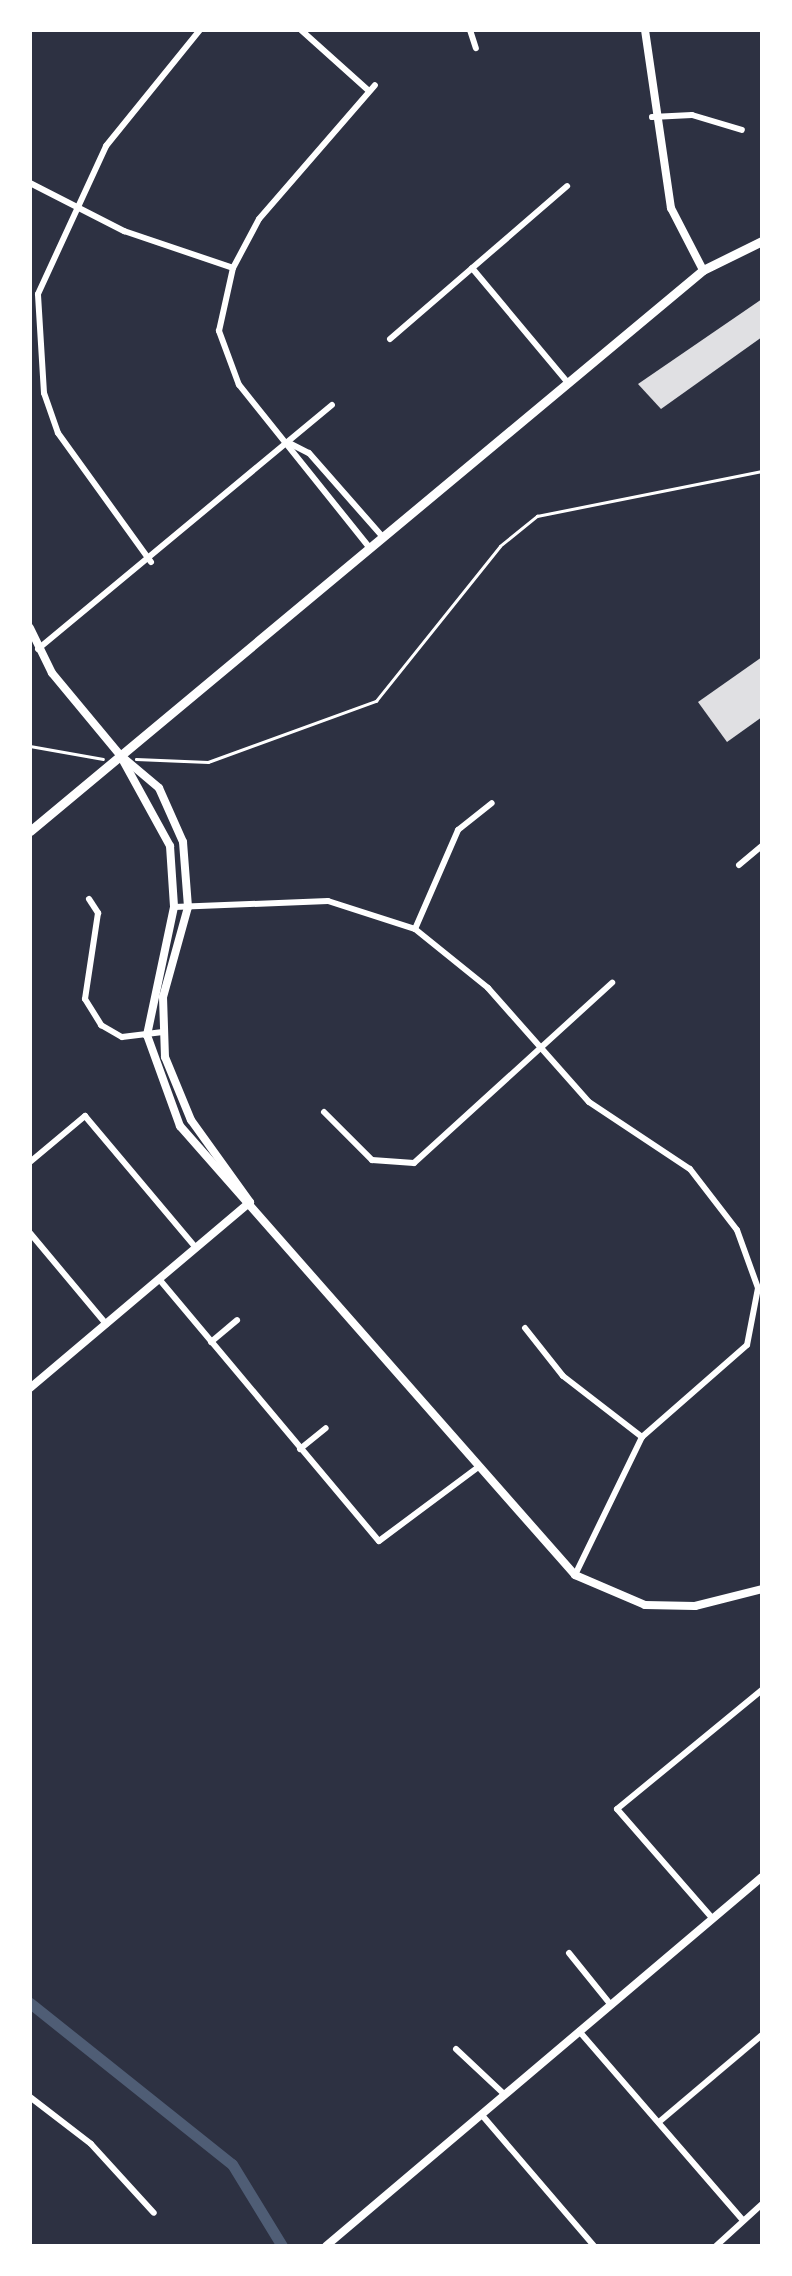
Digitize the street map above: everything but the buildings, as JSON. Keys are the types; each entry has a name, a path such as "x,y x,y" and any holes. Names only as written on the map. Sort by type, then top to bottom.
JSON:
{"main road":[{"path":"30,831 704,270 762,240"}],"street":[{"path":"151,562 71,455 44,393 38,294 76,203 128,111 200,30"},
{"path":"301,30 372,88 286,182 233,268 220,309 224,354 369,548"},
{"path":"470,30 476,48"},
{"path":"646,30 652,117 676,227 704,270"},
{"path":"652,117 692,115 742,130"},
{"path":"30,182 124,231 233,268"},
{"path":"390,339 567,186"},
{"path":"472,268 568,382"},
{"path":"37,650 151,562 332,405"},
{"path":"288,442 309,453 382,536"},
{"path":"30,629 37,650 120,755 170,846 174,906 147,1035 168,1107 476,1468 575,1575 644,1605 695,1606 762,1589"},
{"path":"120,755 158,788 183,842 188,907 160,1032 180,1100 250,1202"},
{"path":"416,929 458,830 492,803"},
{"path":"739,866 762,846"},
{"path":"89,899 98,912 86,999 101,1025 147,1035 160,1032"},
{"path":"174,906 328,901 416,929 488,988 589,1102 690,1169 737,1230 761,1312 742,1350 642,1437 575,1575"},
{"path":"324,1112 384,1166 429,1152 612,983"},
{"path":"30,1162 85,1116 196,1248"},
{"path":"30,1388 250,1202"},
{"path":"30,1232 106,1324"},
{"path":"158,1279 379,1541 476,1468"},
{"path":"211,1342 237,1320"},
{"path":"525,1328 563,1376 642,1437"},
{"path":"300,1449 326,1428"},
{"path":"713,1919 618,1810 762,1690"},
{"path":"326,2246 762,1877"},
{"path":"569,1954 612,2005"},
{"path":"579,2032 742,2220"},
{"path":"659,2122 762,2035"},
{"path":"456,2048 504,2094"},
{"path":"30,2097 154,2213"},
{"path":"482,2114 594,2246"},
{"path":"716,2246 762,2204"}],"path":[{"path":"144,753 160,764 193,765 376,701 416,662 500,546 537,516 762,471"},
{"path":"30,746 98,753"}],"waterway":[{"path":"30,2003 232,2164 282,2246"}]}
